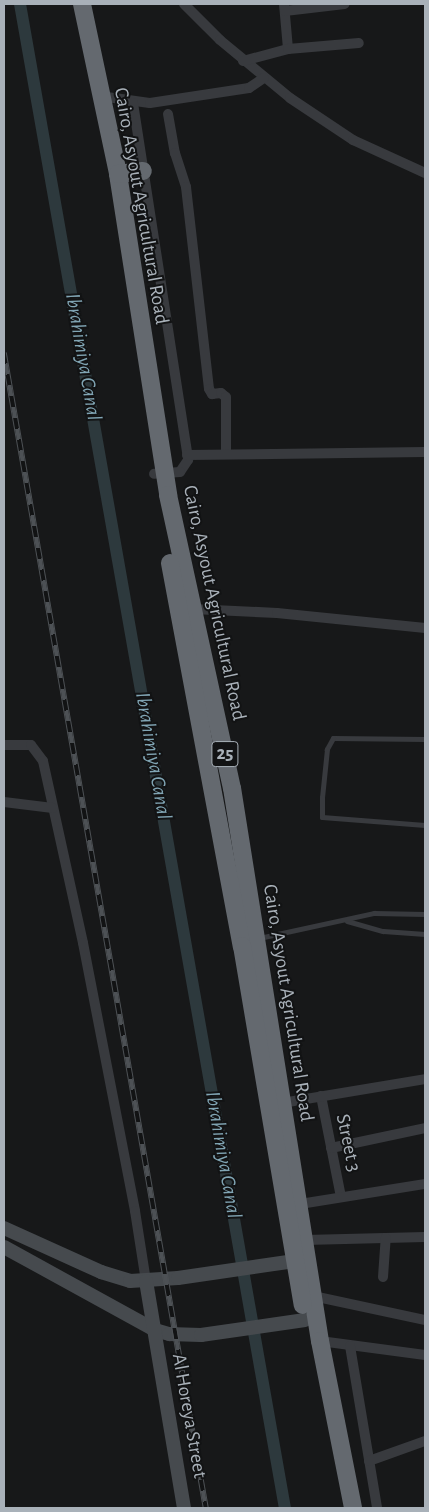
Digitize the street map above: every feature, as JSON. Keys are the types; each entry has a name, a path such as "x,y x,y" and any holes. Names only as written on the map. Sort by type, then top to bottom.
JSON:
{"highway":[{"name":"Cairo, Asyout Agricultural Road","path":"70,4 145,383"},
{"name":"Cairo, Asyout Agricultural Road","path":"82,4 118,174 145,383 159,474 242,946 305,1320 341,1508"},
{"path":"118,174 143,171"},
{"name":"Cairo, Asyout Agricultural Road","path":"159,474 192,609 232,788 300,1204 320,1342 353,1508"}],"main road":[{"path":"4,1228 115,1278 146,1281 295,1261"},
{"name":"Al Horeya Street","path":"4,1247 154,1330 176,1336 201,1335 305,1320"},
{"name":"Al Horeya Street","path":"146,1281 184,1508"}],"street":[{"path":"184,4 264,78 353,140 425,173"},
{"path":"288,49 285,7 344,4"},
{"path":"243,60 288,49 359,44"},
{"path":"100,96 133,103 249,88 264,78"},
{"path":"133,103 188,455 184,469 159,474"},
{"path":"168,114 175,154 186,187 209,389 212,394 221,393 226,397 226,454"},
{"path":"188,455 425,452"},
{"path":"192,609 277,613 425,628"},
{"path":"4,745 26,743 38,750 43,761 83,943 136,1211 146,1281"},
{"path":"4,802 53,808"},
{"path":"282,1103 425,1079"},
{"name":"Street 3","path":"321,1096 341,1197"},
{"path":"331,1148 425,1128"},
{"path":"300,1204 425,1184"},
{"path":"305,1240 425,1237"},
{"path":"383,1276 386,1238"},
{"path":"313,1296 425,1320"},
{"path":"320,1342 425,1355"},
{"path":"350,1346 377,1508"},
{"path":"369,1461 425,1441"}],"lane":[{"path":"425,739 333,738 327,749 322,817 425,825"},
{"path":"256,939 346,921 374,913 425,914"},
{"path":"346,921 383,931 425,934"}],"waterway":[{"name":"Ibrahimiya Canal","path":"20,4 285,1508"}],"railway":[{"path":"4,353 206,1508"}]}
